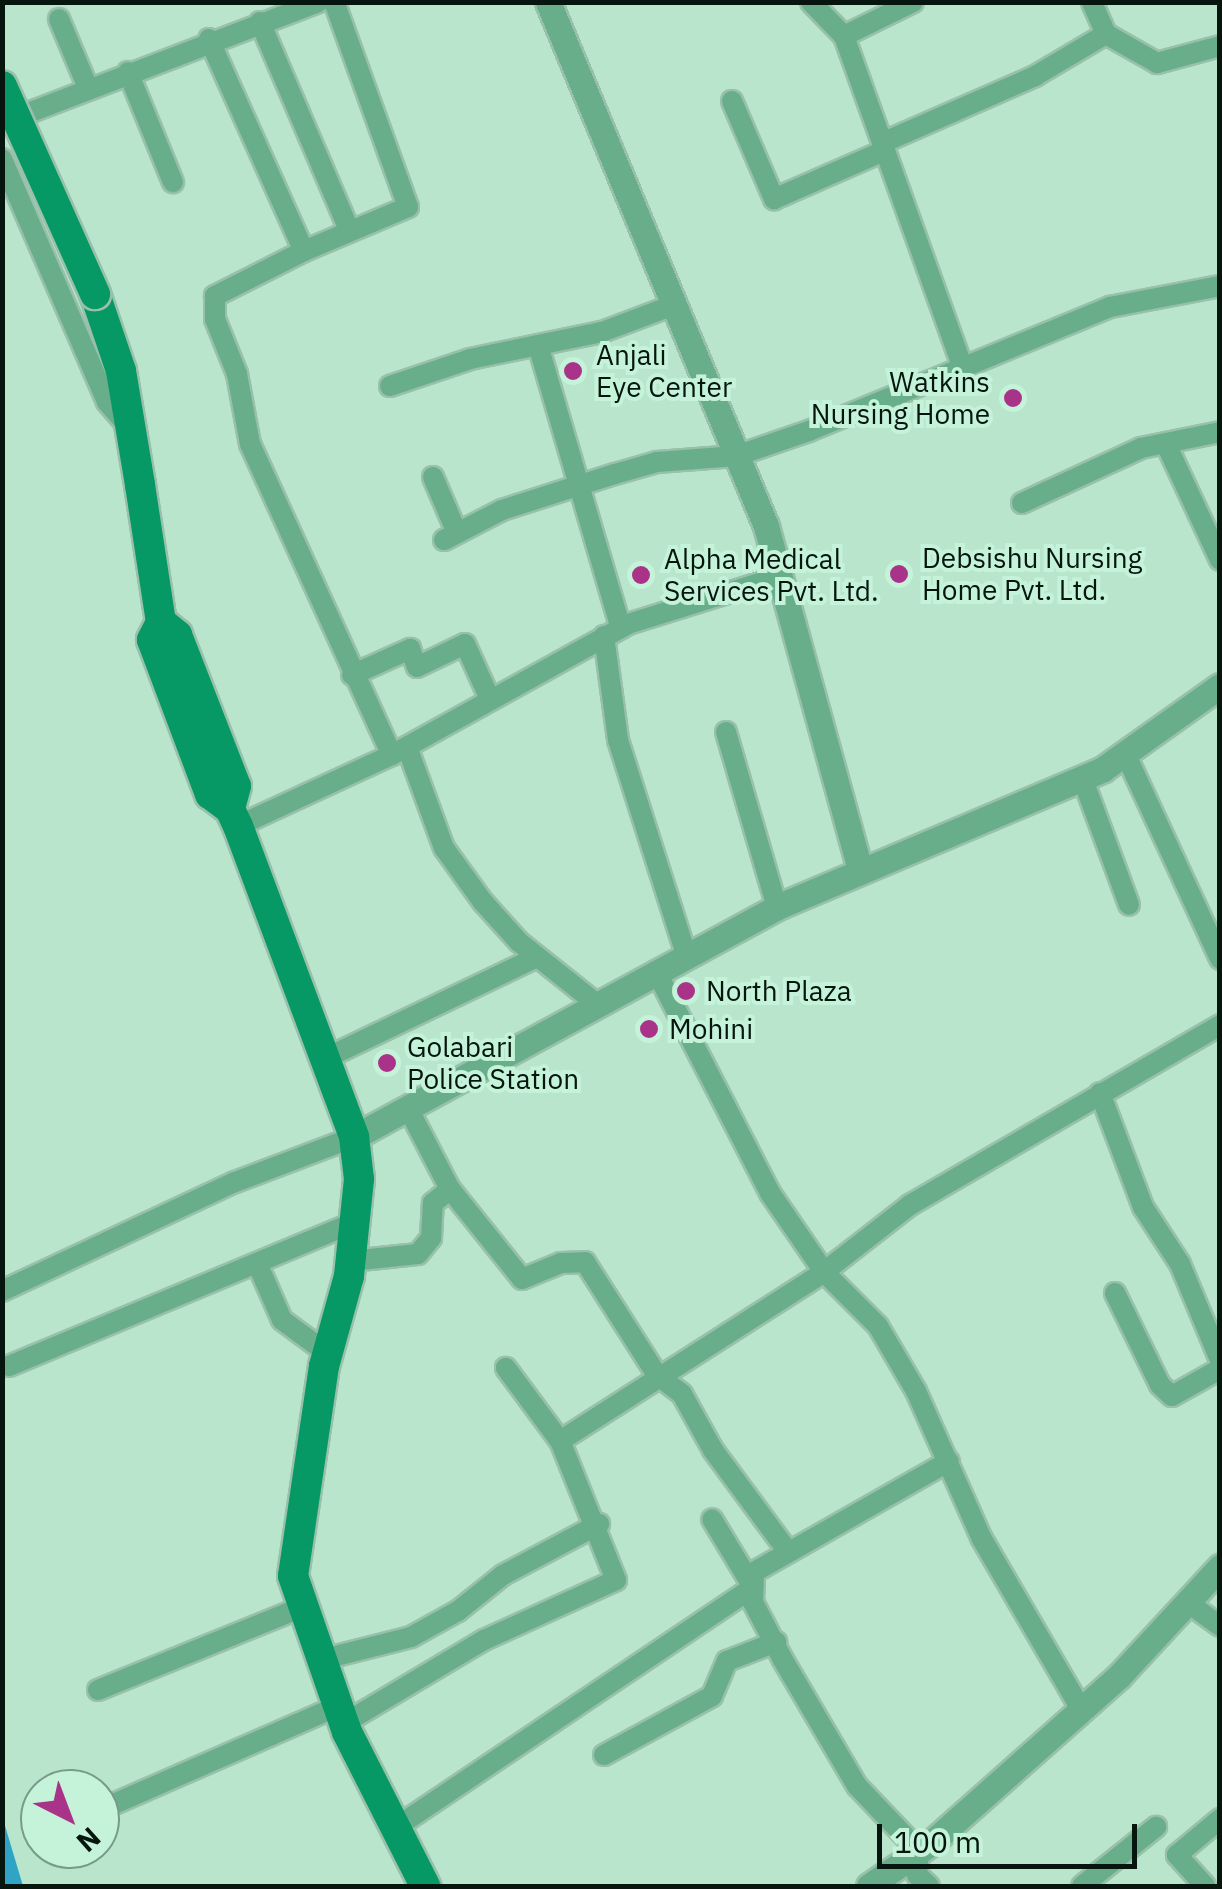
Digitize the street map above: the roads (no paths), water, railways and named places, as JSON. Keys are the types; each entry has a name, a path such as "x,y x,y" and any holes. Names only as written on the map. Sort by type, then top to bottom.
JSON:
{"main road":[{"path":"2,86 95,294 121,371 161,622 177,635 236,786 234,817 354,1137 355,1222 351,1261 327,1353 293,1576 300,1608 340,1715 425,1886"}],"street":[{"path":"2,122 209,39 318,2"},
{"path":"334,2 408,207 304,250 215,296 215,318 237,374 250,444 352,675 400,751 444,848 483,902 537,956 597,1004"},
{"path":"548,2 671,306 766,526 859,867"},
{"path":"812,2 844,36 962,366"},
{"path":"844,36 913,2"},
{"path":"1092,2 1106,34 1157,63 1220,46"},
{"path":"59,19 88,88"},
{"path":"260,22 349,230"},
{"path":"732,101 774,199 1035,76 1106,34"},
{"path":"209,39 304,250"},
{"path":"128,72 173,182"},
{"path":"2,159 107,402 130,428"},
{"path":"433,476 450,536 502,510 657,462 736,456 1110,307 1220,286"},
{"path":"390,386 538,345 602,332 671,306"},
{"path":"538,345 613,632 618,740 686,955"},
{"path":"1022,503 1142,448 1220,432"},
{"path":"1166,444 1220,560"},
{"path":"234,817 400,751 490,697 613,632 778,577"},
{"path":"352,675 410,650 416,667 464,644 490,697"},
{"path":"2,1291 235,1182 354,1137 409,1110 656,971 859,867 1082,778 1125,753 1220,686"},
{"path":"726,732 777,906"},
{"path":"1125,753 1220,959"},
{"path":"1082,778 1130,904"},
{"path":"322,1060 537,956"},
{"path":"656,971 770,1194 824,1272 878,1326 949,1461 982,1540 1081,1710"},
{"path":"560,1441 824,1272 910,1205 1220,1024"},
{"path":"1100,1093 1142,1207 1180,1264 1220,1360"},
{"path":"409,1110 450,1189 522,1280 561,1263 585,1262 657,1376 682,1394 714,1450 786,1549"},
{"path":"351,1261 418,1254 431,1238 433,1203 450,1189"},
{"path":"10,1366 355,1222"},
{"path":"257,1263 282,1320 327,1353"},
{"path":"1115,1293 1160,1385 1172,1396 1220,1369"},
{"path":"120,1802 340,1715 484,1640 616,1580 598,1524 560,1441 506,1368"},
{"path":"929,1886 917,1875 919,1852 857,1786 753,1602 753,1586 754,1572 786,1549 949,1461"},
{"path":"712,1518 753,1586"},
{"path":"320,1660 410,1637 458,1611 503,1575 598,1524"},
{"path":"869,1886 919,1852 1081,1710 1220,1567"},
{"path":"395,1828 753,1586"},
{"path":"1188,1602 1220,1626"},
{"path":"98,1690 300,1608"},
{"path":"604,1754 712,1696 727,1661 776,1642"},
{"path":"1205,1886 1177,1854 1220,1819"},
{"path":"1082,1886 1156,1827"}],"water":[{"path":"3,1819 23,1886 3,1886"}],"place":[{"name":"Anjali Eye Center","path":"573,371"},
{"name":"Watkins Nursing Home","path":"1013,398"},
{"name":"Debsishu Nursing Home Pvt. Ltd.","path":"899,574"},
{"name":"Alpha Medical Services Pvt. Ltd.","path":"641,575"},
{"name":"North Plaza","path":"686,991"},
{"name":"Mohini","path":"649,1029"},
{"name":"Golabari Police Station","path":"387,1063"}]}
